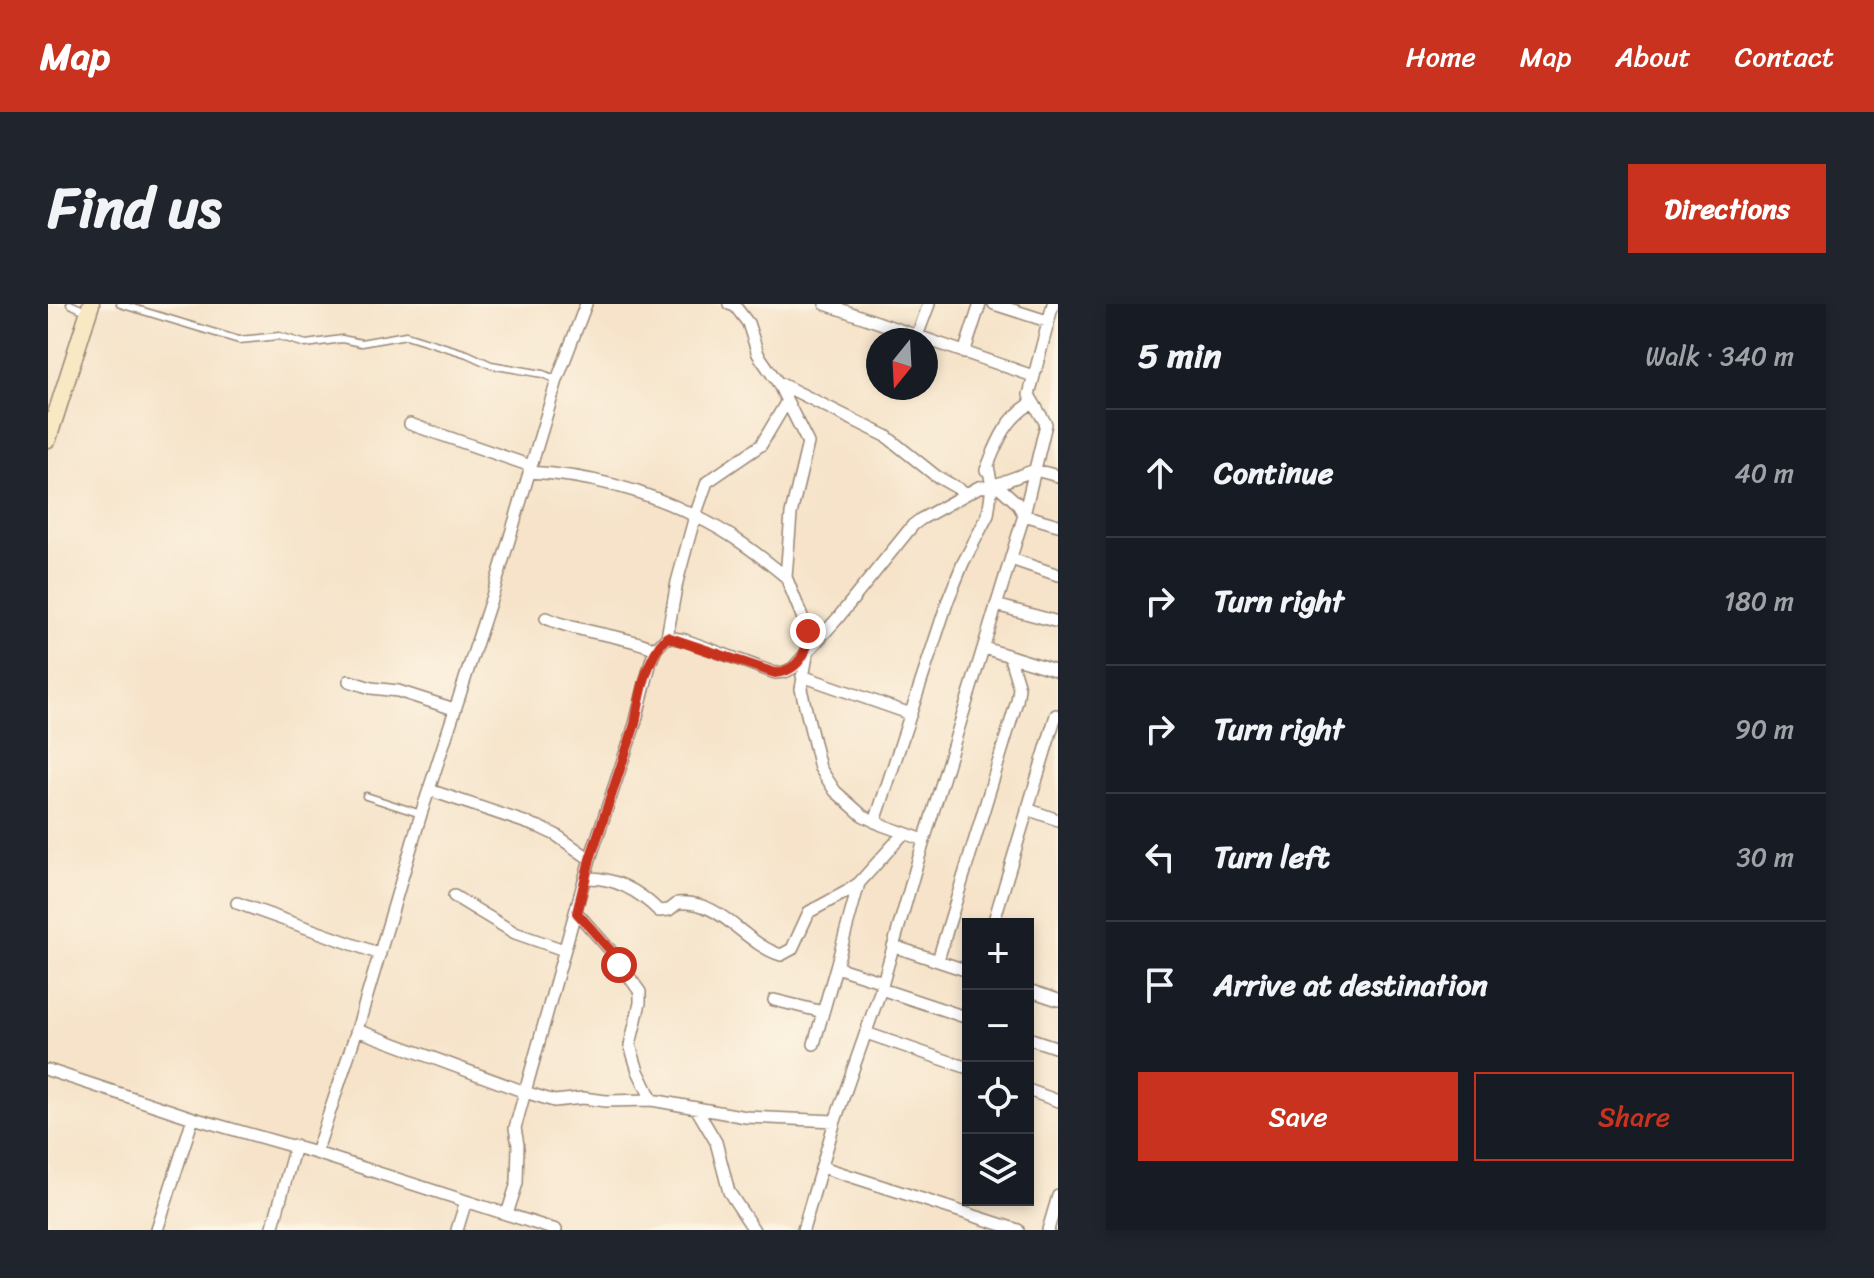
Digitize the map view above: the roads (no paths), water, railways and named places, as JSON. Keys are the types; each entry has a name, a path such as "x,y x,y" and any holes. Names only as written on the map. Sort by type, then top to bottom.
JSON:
{"main road":[{"path":"48,439 90,308"}],"street":[{"path":"316,1153 357,1030 557,380 586,304"},
{"path":"729,304 735,306 748,323 758,354 778,383 808,449 791,514 786,577 808,631 802,701 820,768 826,780 847,803 875,822 924,840"},
{"path":"825,304 894,328"},
{"path":"920,328 929,304"},
{"path":"964,353 980,304"},
{"path":"994,304 1047,321"},
{"path":"803,1230 835,1121 882,986 1035,470 1052,426 1029,395 1053,304"},
{"path":"938,344 1033,376"},
{"path":"778,383 886,436 936,476 966,493"},
{"path":"507,1214 517,1183 515,1128 590,859 656,649 667,637 677,582 695,516 707,482 761,445 787,401"},
{"path":"875,822 948,600 988,515 988,466 998,439 1016,415 1032,403"},
{"path":"410,424 530,469 580,476 656,498 743,543 786,577"},
{"path":"775,673 793,668 913,525 966,493 989,485 1035,470 1058,476"},
{"path":"989,485 1017,503 1024,515 1058,525"},
{"path":"1011,559 1058,575"},
{"path":"996,605 1058,622"},
{"path":"546,618 563,626 656,649"},
{"path":"667,637 911,714"},
{"path":"984,648 1058,671"},
{"path":"938,960 1017,701 1019,688 1010,658"},
{"path":"349,681 371,688 398,691 454,709"},
{"path":"995,918 1057,713"},
{"path":"1043,756 1057,761"},
{"path":"429,790 539,827 590,859"},
{"path":"1027,809 1058,820"},
{"path":"586,878 614,881 638,893 659,911 669,910 678,903 698,905 724,916 759,947 781,955 792,949 809,912 859,883 904,833"},
{"path":"814,1044 859,883"},
{"path":"454,896 515,933 564,950"},
{"path":"237,903 380,954"},
{"path":"577,913 611,951 640,992 630,1045 652,1100"},
{"path":"893,946 962,969"},
{"path":"836,967 962,1016"},
{"path":"1034,992 1058,1000"},
{"path":"774,1000 823,1012"},
{"path":"357,1030 554,1101 583,1098 652,1100 746,1117 835,1121"},
{"path":"866,1033 962,1066"},
{"path":"1034,1040 1058,1048"},
{"path":"48,1070 556,1230"},
{"path":"1034,1092 1058,1101"},
{"path":"696,1108 716,1142 729,1192 754,1230"},
{"path":"157,1230 193,1118"},
{"path":"272,1230 295,1146"},
{"path":"822,1167 1018,1230"},
{"path":"1048,1230 1058,1196"},
{"path":"457,1230 466,1201"}],"lane":[{"path":"70,304 90,308"},
{"path":"120,304 239,340 279,336 306,344 342,339 361,343 406,335 491,365 543,374 557,380"},
{"path":"366,796 421,814"}]}
